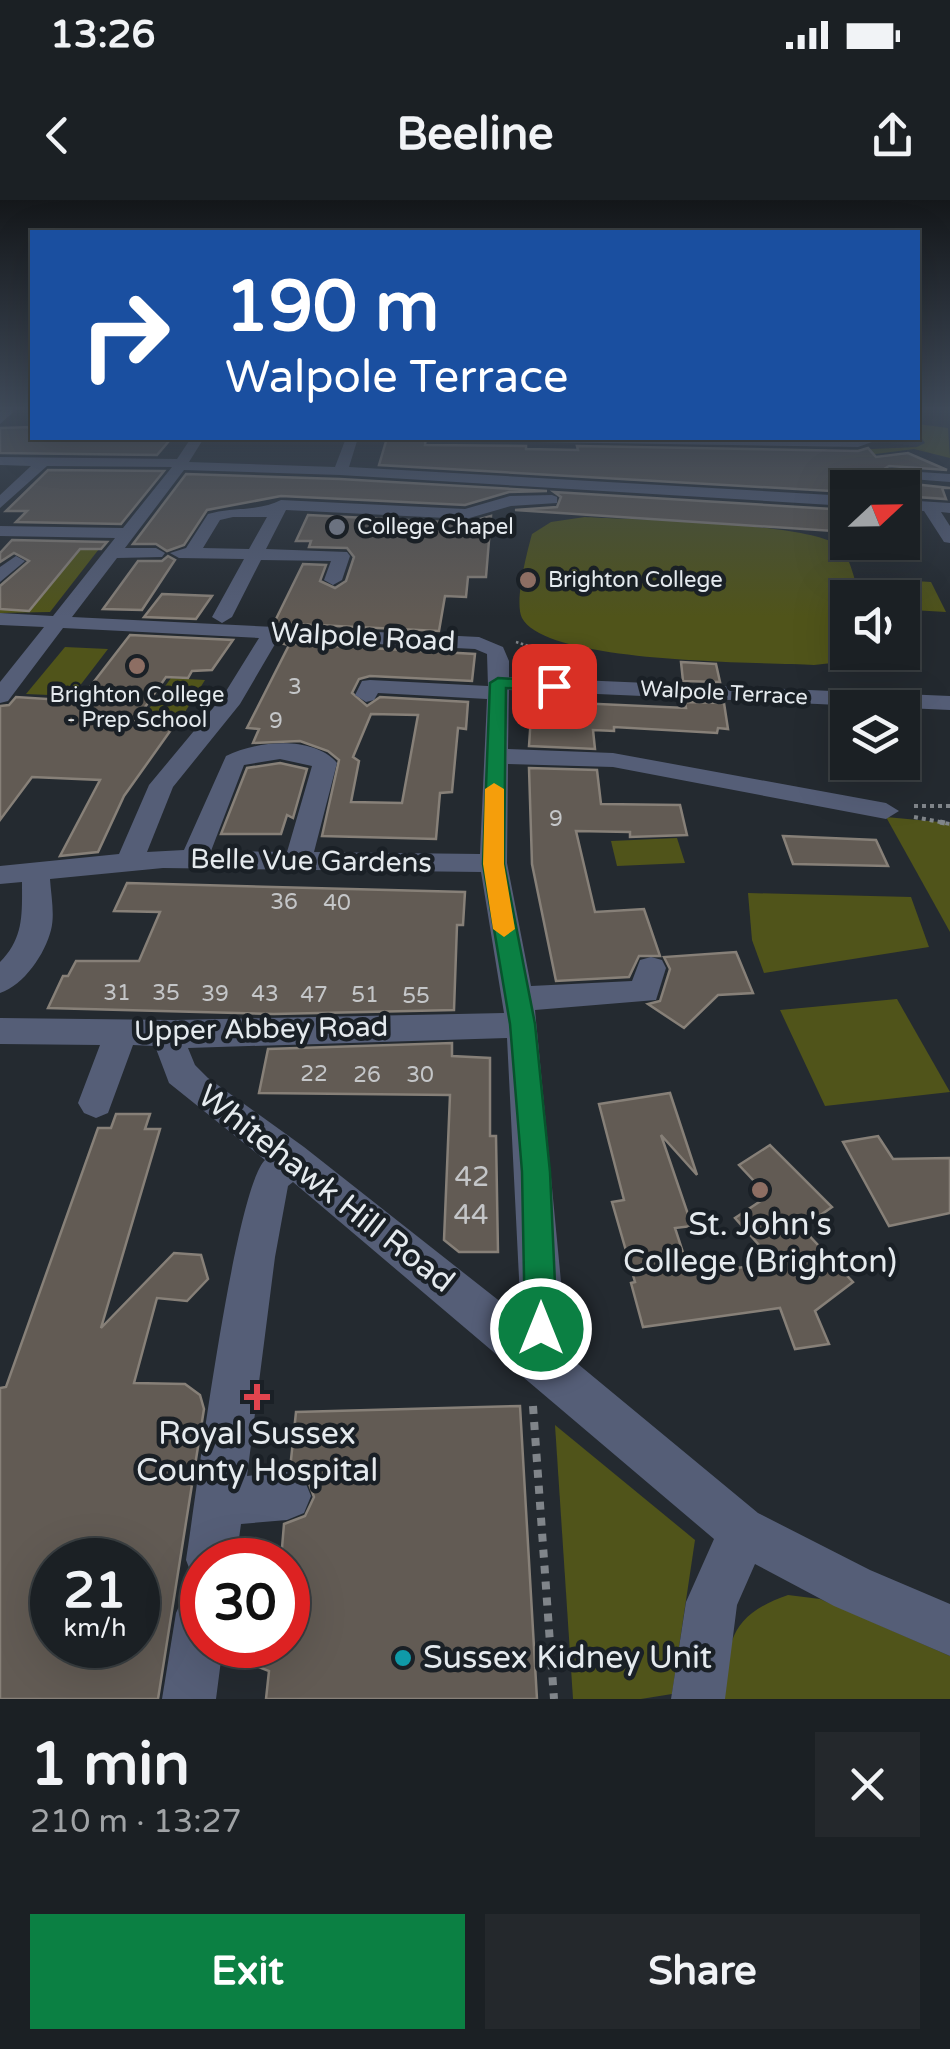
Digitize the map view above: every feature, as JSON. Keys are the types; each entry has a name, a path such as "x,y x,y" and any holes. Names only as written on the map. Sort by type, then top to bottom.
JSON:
{"street":[{"path":"0,503 28,477"},
{"path":"0,696 170,477"},
{"path":"447,477 830,499"},
{"path":"222,617 281,505 294,502 466,514 510,502 552,500 556,483"},
{"path":"920,505 950,508"},
{"path":"929,506 950,538"},
{"path":"276,512 233,512 214,517 185,554 341,556 333,580"},
{"path":"0,530 126,533"},
{"path":"112,553 156,553"},
{"path":"0,577 16,561"},
{"path":"0,619 65,615 332,619"},
{"name":"Walpole Road","path":"65,615 272,632 480,642 498,655 493,864 521,1012 543,1313 541,1329 526,1348"},
{"path":"129,862 161,784 232,700 272,632"},
{"name":"Walpole Terrace","path":"366,695 370,686 950,704"},
{"path":"194,859 234,761 256,753 312,756 325,762 298,860"},
{"path":"494,756 613,760 886,811"},
{"name":"Belle Vue Gardens","path":"0,874 194,859 493,864"},
{"path":"0,981 24,957 37,928 36,870"},
{"name":"Upper Abbey Road","path":"0,1031 174,1032 521,1012 645,992 651,968"},
{"path":"96,1103 121,1031"},
{"name":"Whitehawk Hill Road","path":"174,1032 171,1048 181,1072 526,1348 742,1530 852,1588 950,1630"},
{"path":"213,1538 261,1307 271,1179 291,1158"},
{"path":"219,1502 287,1496"},
{"path":"698,1699 712,1602 742,1530"},
{"path":"189,1699 194,1668"}],"path":[{"path":"507,638 580,662"},
{"path":"886,811 911,806 950,806"},
{"path":"886,811 950,824"},
{"path":"526,1348 554,1699"}],"green space":[{"path":"700,477 684,479 683,483 623,480"},
{"path":"585,517 678,521 795,532 830,542 830,560 848,560 855,580 830,580 830,663 657,658 570,644 539,633 522,618 519,601 532,534 551,522"},
{"path":"79,549 99,549 50,612 0,613 0,609"},
{"path":"920,581 931,582 946,612 920,610"},
{"path":"65,647 108,649 72,696 26,694"},
{"path":"171,678 205,680 180,720 143,717"},
{"path":"886,817 950,823 950,932"},
{"path":"677,838 685,863 617,866 611,841"},
{"path":"748,893 911,897 929,947 764,973 752,940"},
{"path":"897,999 950,1092 825,1106 780,1010"},
{"path":"555,1425 695,1540 672,1694 641,1699 573,1699"},
{"path":"788,1595 820,1599 950,1656 950,1699 722,1699 735,1634 753,1612"}],"building":[{"path":"41,477 159,477 121,524 16,522 27,511 6,511"},
{"path":"184,477 340,479 547,491 509,492 465,505 281,496 207,510 184,545 167,551 156,544 133,544"},
{"path":"587,477 830,477 830,491"},
{"path":"920,485 950,488 942,488 946,499 920,497"},
{"path":"554,492 830,509 830,531 515,510 557,507 561,497"},
{"path":"308,515 466,523 491,516 486,577 468,577 466,597 445,596 439,631 274,623 303,564 326,565 320,581 335,588 346,581 354,557 347,548 309,547 311,541 296,541"},
{"path":"12,540 107,542 101,549 80,549 29,611 0,609 0,586 29,561 14,553 0,562 0,553"},
{"path":"168,556 175,560 142,610 103,609 138,561 162,561"},
{"path":"162,594 212,596 196,619 144,617"},
{"path":"130,635 233,640 212,670 192,671 188,678 166,677 134,723 173,727 124,796 98,852 60,856 100,780 32,777 0,820 0,706 9,705 16,697 79,701"},
{"path":"280,643 475,654 472,681 370,676 359,679 352,693 367,706 380,697 468,702 466,729 458,728 452,792 440,793 436,839 322,836 339,760 328,751 300,741 253,743 259,729 247,728 289,645","holes":["371,714 418,715 402,803 351,802 359,761 353,757"]},
{"path":"681,662 716,664 720,682 683,681"},
{"path":"532,701 686,708 685,702 724,703 728,729 718,728 717,733 614,727 614,731 593,730 595,749 529,746"},
{"path":"280,763 307,769 293,818 287,815 281,834 221,834 247,768"},
{"path":"529,768 597,770 601,804 680,805 687,835 630,837 630,832 576,831 595,912 644,909 660,956 639,956 629,977 556,981 532,864"},
{"path":"783,836 876,840 888,866 793,864"},
{"path":"127,883 465,892 463,925 457,925 454,1010 274,1014 48,1008 63,976 68,976 76,961 139,961 160,912 114,911"},
{"path":"736,952 753,993 718,995 684,1028 648,1004 660,1001 670,969 664,957"},
{"path":"452,1043 452,1056 490,1058 490,1136 496,1136 498,1252 459,1252 444,1240 450,1095 259,1093 268,1049"},
{"path":"670,1093 697,1175 661,1135 692,1226 675,1228 690,1274 775,1263 735,1218 768,1196 739,1165 770,1145 832,1207 802,1228 853,1282 815,1311 829,1344 795,1349 780,1308 643,1327 631,1283 635,1282 612,1202 624,1200 599,1104"},
{"path":"116,1114 150,1114 145,1129 160,1129 101,1328 174,1253 201,1255 208,1279 187,1301 157,1298 134,1383 185,1384 200,1395 204,1409 184,1538 180,1538 180,1560 158,1699 0,1699 0,1388 6,1387 98,1128 111,1128"},
{"path":"878,1136 893,1159 950,1158 950,1213 889,1226 843,1142"},
{"path":"520,1406 537,1699 266,1699 269,1671 261,1668 310,1668 310,1538 283,1538 284,1524 305,1516 314,1497 307,1478 290,1469 296,1412"}],"slow traffic":[{"path":"494,789 493,864 504,929"}],"place":[{"name":"College Chapel","path":"337,527"},
{"name":"Brighton College","path":"528,580"},
{"name":"Brighton College - Prep School","path":"137,666"},
{"name":"St. John's College (Brighton)","path":"760,1190"},
{"name":"Royal Sussex County Hospital","path":"257,1397"},
{"name":"Sussex Kidney Unit","path":"403,1658"}],"route":[{"path":"541,1329 536,1172 522,1024 493,864 494,756 498,683 554,686"}]}
